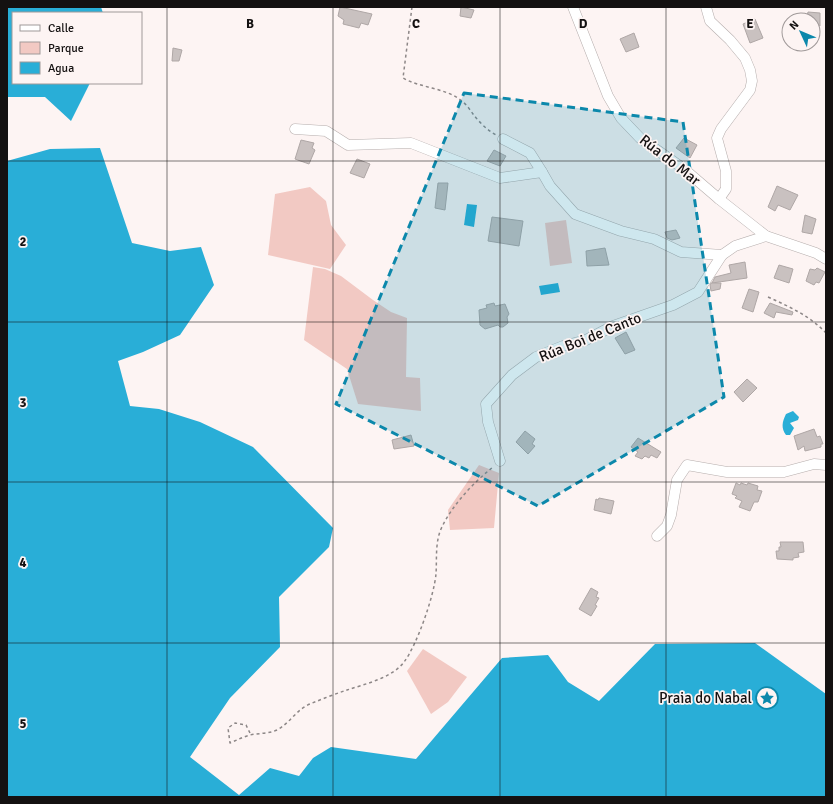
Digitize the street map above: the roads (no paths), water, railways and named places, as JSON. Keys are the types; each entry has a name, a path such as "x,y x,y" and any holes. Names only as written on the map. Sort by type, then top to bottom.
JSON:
{"street":[{"name":"Rúa do Mar","path":"573,7 608,96 621,118 640,138 684,169 766,236 816,253 826,259"},
{"path":"706,7 710,21 730,40 745,58 750,70 752,81 750,90 716,138 726,170 726,189 719,199"},
{"path":"295,129 326,131 348,145 411,143 500,178 542,172"},
{"path":"503,139 530,153 550,186 575,214 621,231 654,239 681,252 722,256 735,246 766,236"},
{"name":"Rúa Boi de Canto","path":"500,461 488,422 486,404 512,375 536,357 563,346 586,340 613,326 672,305 698,292 722,256"},
{"path":"657,536 667,526 672,515 678,480 687,465 727,472 784,472 814,464 826,465"}],"water":[{"path":"7,7 101,7 103,12 12,12 12,84 90,84 71,121 45,97 7,97"},
{"path":"100,148 132,243 170,251 201,247 214,285 180,335 143,352 118,361 130,406 159,409 200,422 253,447 333,528 329,547 279,597 280,647 230,698 190,757 239,795 270,768 299,776 313,758 331,747 416,759 502,658 548,655 568,682 599,701 655,644 755,643 826,694 826,797 7,797 7,161 50,149"},
{"path":"467,204 477,205 474,227 464,225"},
{"path":"558,283 560,292 541,295 539,286"},
{"path":"793,411 799,417 798,420 790,423 794,428 790,435 786,435 783,427 784,420 786,414"}],"place":[{"name":"Praia do Nabal","path":"767,698"}]}
